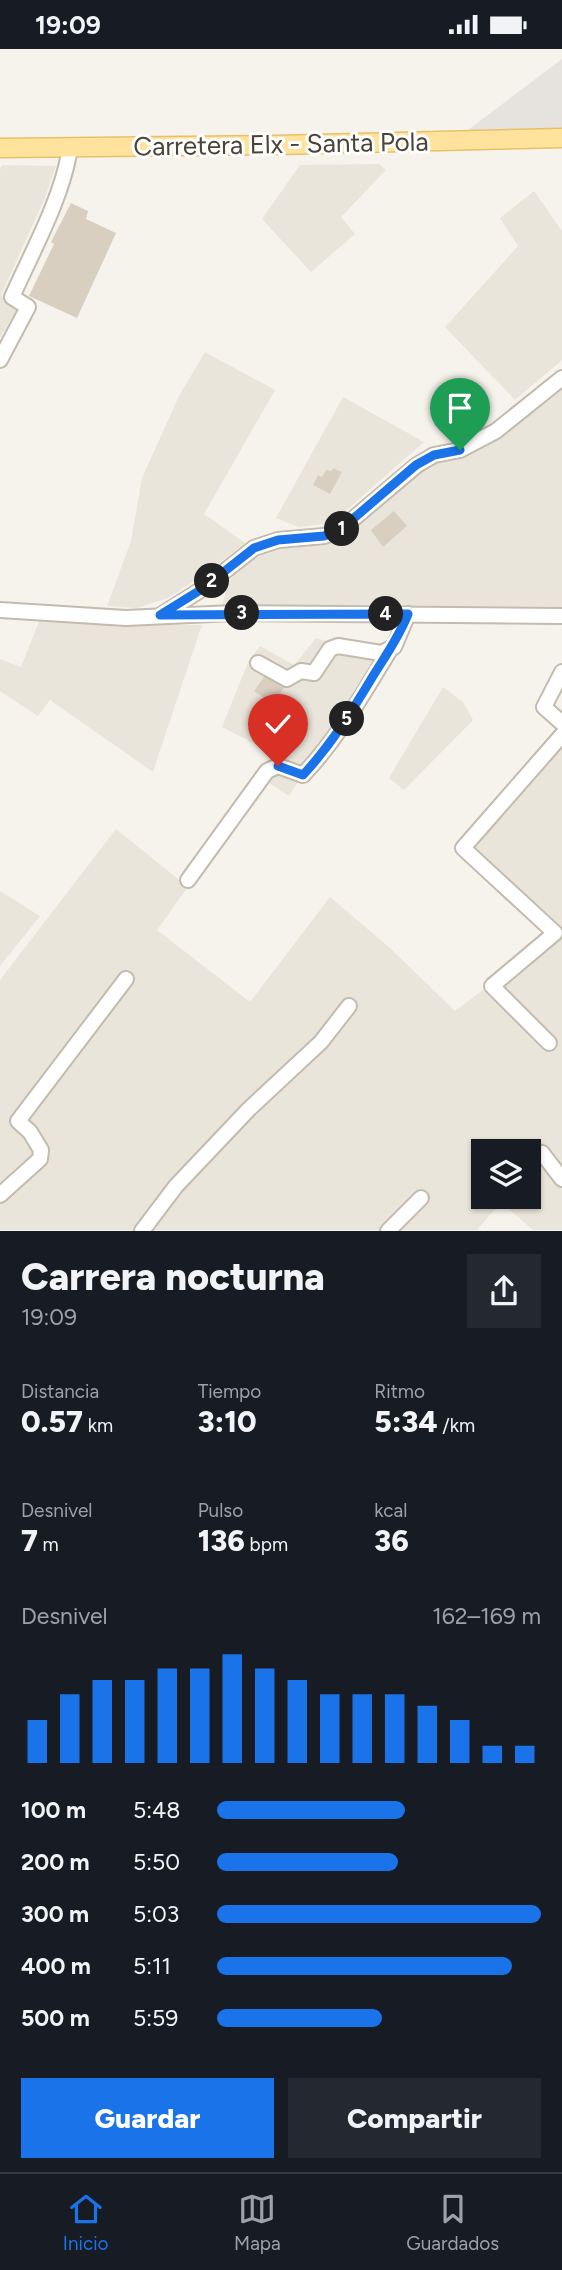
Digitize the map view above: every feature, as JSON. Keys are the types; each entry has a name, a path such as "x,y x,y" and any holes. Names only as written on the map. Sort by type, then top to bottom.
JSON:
{"main road":[{"name":"Carretera Elx - Santa Pola","path":"0,148 562,138"},
{"name":"Carretera Elx - Santa Pola","path":"0,155 562,147"}],"street":[{"path":"0,360 28,307 12,297 67,169 69,155"},
{"path":"160,615 202,589 254,548 278,540 324,536 340,530 416,465 434,455 460,450 496,431 562,378"},
{"path":"0,610 126,618 160,615 562,616"},
{"path":"188,880 267,771 278,766 303,775 319,758 338,733 402,632 408,614"},
{"path":"258,663 287,679 301,671 314,673 330,649 338,646 381,653 391,648"},
{"path":"562,672 544,707 562,723"},
{"path":"549,1043 492,986 555,933 463,848 562,735"},
{"path":"0,1195 40,1159 41,1150 30,1132 18,1121 126,979"},
{"path":"142,1230 176,1186 249,1109 321,1042 349,1006"},
{"path":"542,1153 562,1179"},
{"path":"388,1230 421,1198"}],"shaded area":[{"path":"562,59 562,130 468,130"},
{"path":"379,164 386,170 341,217 355,234 311,272 262,219 300,165"},
{"path":"3,165 56,166 44,200 1,295 17,309 0,338 0,169"},
{"path":"534,191 562,231 562,360 515,400 445,327 518,246 500,218"},
{"path":"205,352 275,390 204,514 245,543 168,598 137,608 107,606 131,541 142,478 179,396"},
{"path":"562,388 562,607 222,606 229,581 253,557 287,545 340,540 428,464 470,451 508,431"},
{"path":"343,397 424,442 332,523 299,527 276,518"},
{"path":"40,619 125,625 202,625 153,772 50,700 38,716 0,691 0,659 21,667"},
{"path":"316,638 379,658 289,796 269,783 278,756 222,727 249,660 260,646 294,665"},
{"path":"443,687 463,702 473,720 404,790 389,778"},
{"path":"562,743 562,1230 533,1230 509,1209 541,1209 541,1139 471,1139 471,1209 495,1209 477,1230 0,1230 0,980 116,829 188,887 157,930 250,1002 330,897 390,948 455,1011 559,932 472,848"},
{"path":"0,891 40,916 0,966"}],"building":[{"path":"71,203 88,211 86,219 116,233 77,318 29,296 54,244 51,242"},
{"path":"333,468 342,472 330,494 313,485 318,475 322,477 326,470 332,471"},
{"path":"394,511 407,526 383,547 371,530"},
{"path":"267,673 286,684 274,704 254,691"}],"route":[{"path":"278,766 303,775 319,758 394,647 408,614 160,615 202,589 254,548 278,540 324,536 340,530 416,465 434,455 460,450"}]}
